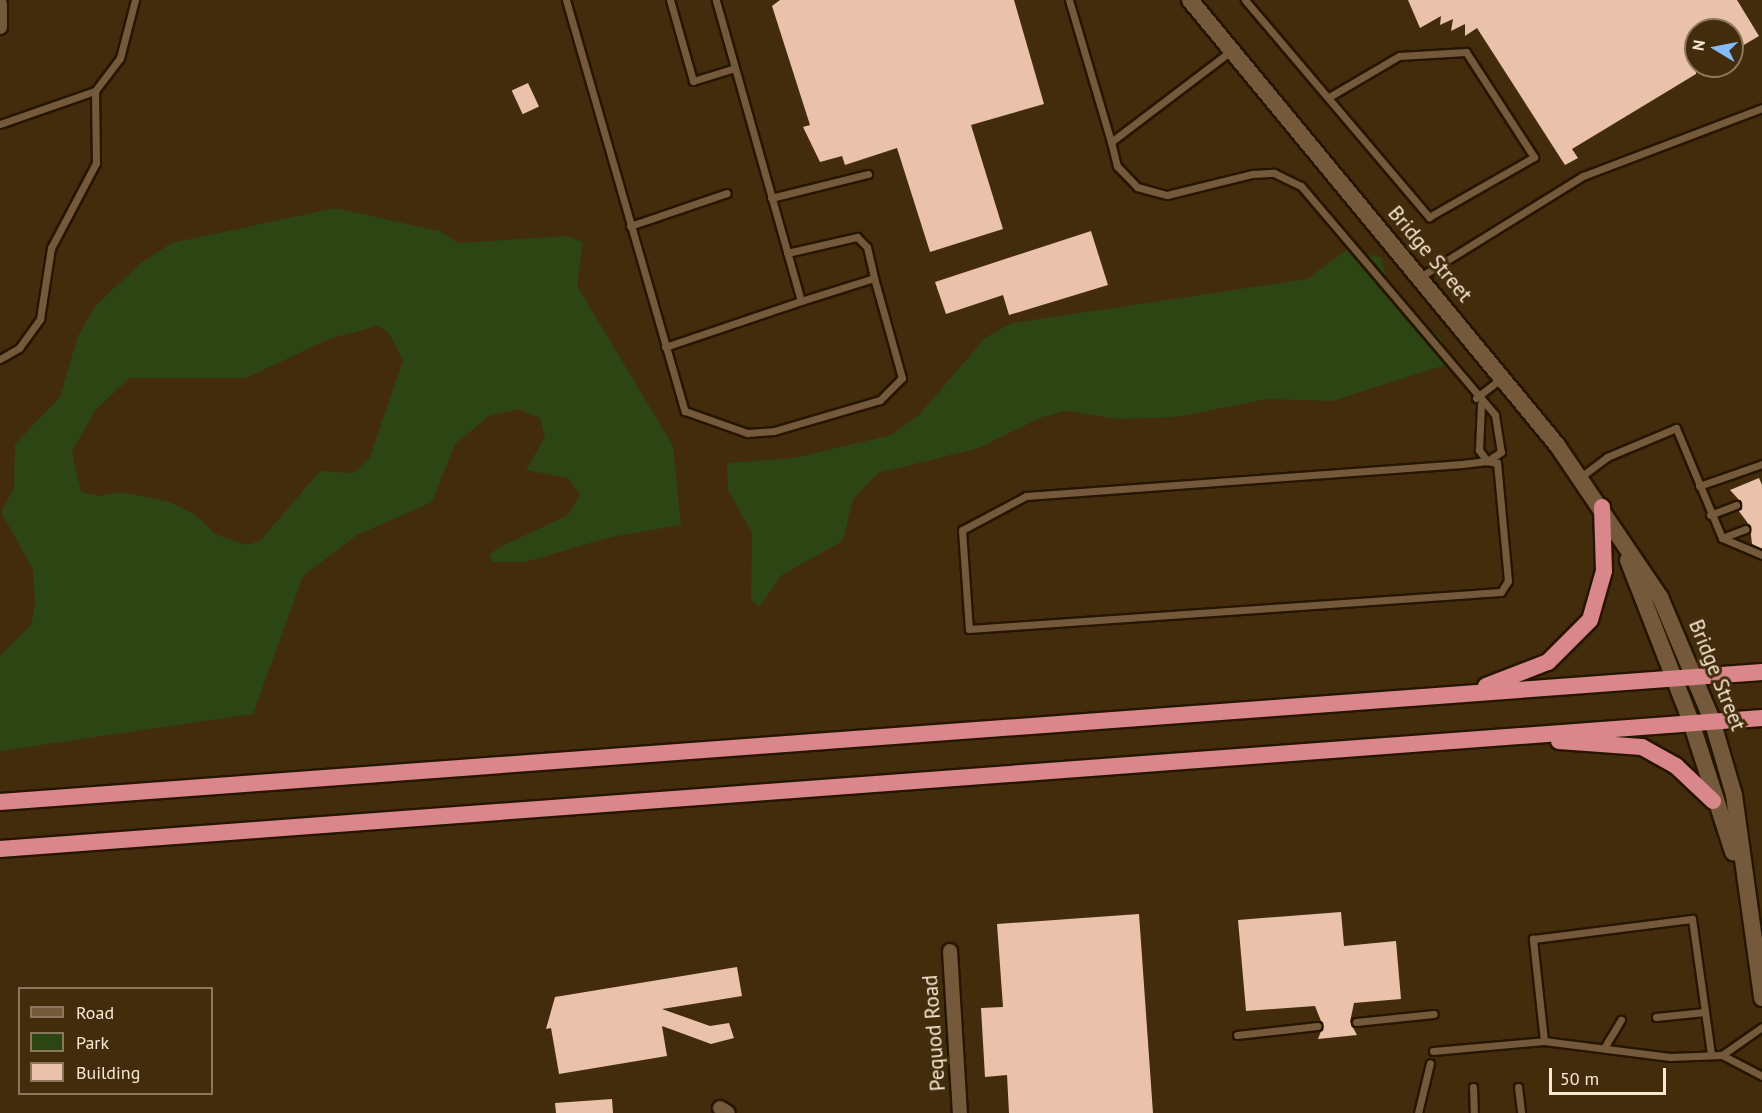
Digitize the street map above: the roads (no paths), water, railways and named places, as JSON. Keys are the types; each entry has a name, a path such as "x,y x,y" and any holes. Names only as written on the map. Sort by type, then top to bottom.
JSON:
{"highway":[{"path":"1460,694 1537,669 1580,634 1601,588 1602,507"},
{"path":"0,802 1762,672"},
{"path":"0,849 1762,718"},
{"path":"1453,740 1631,744 1665,758 1713,801"}],"street":[{"name":"Bridge Street","path":"1190,0 1503,377 1582,476 1624,545 1660,597 1712,720 1734,795 1740,869 1760,959 1762,998"},
{"path":"0,4 0,27"},
{"name":"Bridge Street","path":"1624,545 1691,722 1713,801 1740,869"},
{"name":"Pequod Road","path":"950,951 960,1113"}],"lane":[{"path":"0,124 95,91 120,58 135,0"},
{"path":"566,0 685,411 747,433 880,400 902,378 867,247 857,237 787,252"},
{"path":"670,0 693,81 735,68"},
{"path":"716,0 801,301"},
{"path":"1069,0 1112,142 1117,166 1137,187 1167,195 1252,174 1274,173 1301,186 1478,401 1495,415 1501,452 1487,461 1026,496 962,530 969,629 1501,592 1508,581 1497,463 1487,461 1479,450 1478,401 1503,377"},
{"path":"1245,0 1429,218 1534,157 1466,52 1399,56 1329,97"},
{"path":"1112,142 1232,50"},
{"path":"0,359 19,348 40,319 51,248 96,163 95,91"},
{"path":"1419,278 1583,176 1762,108"},
{"path":"771,198 868,174"},
{"path":"630,226 727,193"},
{"path":"665,347 874,278"},
{"path":"1582,476 1607,457 1676,428 1710,515 1722,538 1748,554 1762,555"},
{"path":"1699,486 1762,464"},
{"path":"1710,515 1736,505"},
{"path":"1722,538 1745,529"},
{"path":"1544,1041 1533,939 1692,919 1711,1055"},
{"path":"1656,1017 1705,1012"},
{"path":"1356,1022 1434,1014"},
{"path":"1604,1048 1621,1020"},
{"path":"1237,1035 1317,1026"},
{"path":"1722,1055 1762,1027"},
{"path":"1433,1051 1544,1041 1604,1048 1722,1055 1762,1076"},
{"path":"1418,1113 1430,1063"},
{"path":"1518,1086 1521,1113"},
{"path":"1473,1087 1473,1113"}]}
